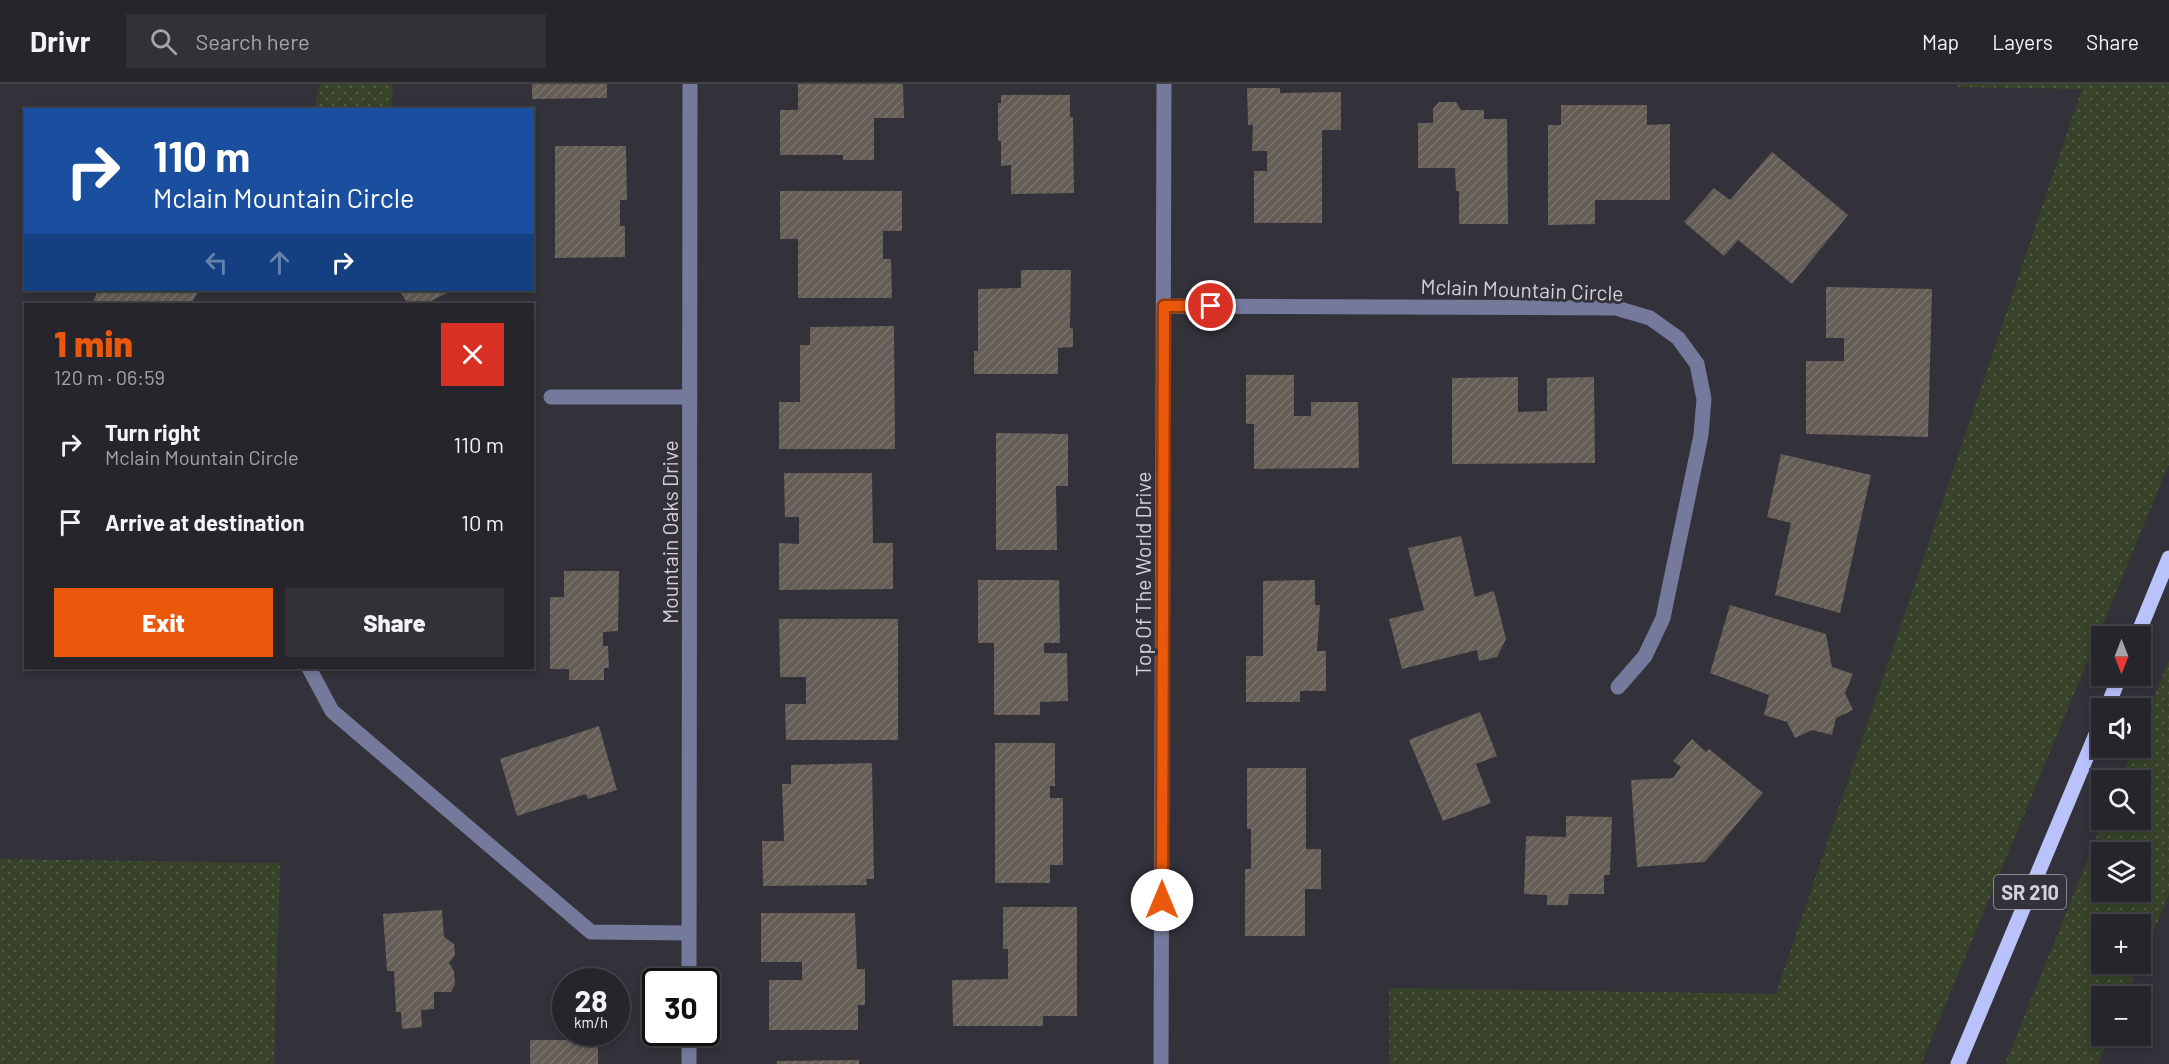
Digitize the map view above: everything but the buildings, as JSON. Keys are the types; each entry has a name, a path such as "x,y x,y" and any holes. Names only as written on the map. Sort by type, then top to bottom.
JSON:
{"main road":[{"path":"2140,626 2169,558"},
{"name":"SR 210","path":"1959,1064 2091,746"}],"street":[{"name":"Mountain Oaks Drive","path":"689,968 690,84"},
{"name":"Top Of The World Drive","path":"1161,1064 1164,84"},
{"name":"Mclain Mountain Circle","path":"1164,306 1616,308 1650,318 1678,338 1697,364 1704,399 1701,435 1662,618 1645,656 1618,687"},
{"path":"551,398 690,397"},
{"path":"310,669 332,711 591,932 689,933"},
{"path":"689,1046 689,1064"}],"green space":[{"path":"320,84 393,84 391,108 314,108"},
{"path":"1958,84 2169,84 2169,464 2102,626 2091,626 2091,653 1921,1064 1389,1064 1389,988 1776,994 2082,89 1958,87"},
{"path":"2169,660 2169,894 2151,938 2151,914 2091,914 2091,974 2135,974 2130,986 2091,986 2091,1046 2105,1046 2098,1064 2005,1064 2091,851 2091,902 2151,902 2151,842 2095,842 2100,830 2151,830 2151,770 2124,770 2129,758 2151,758 2151,705"},
{"path":"0,859 280,863 274,1064 0,1064"}],"route":[{"path":"1162,900 1164,306 1211,306"}]}
